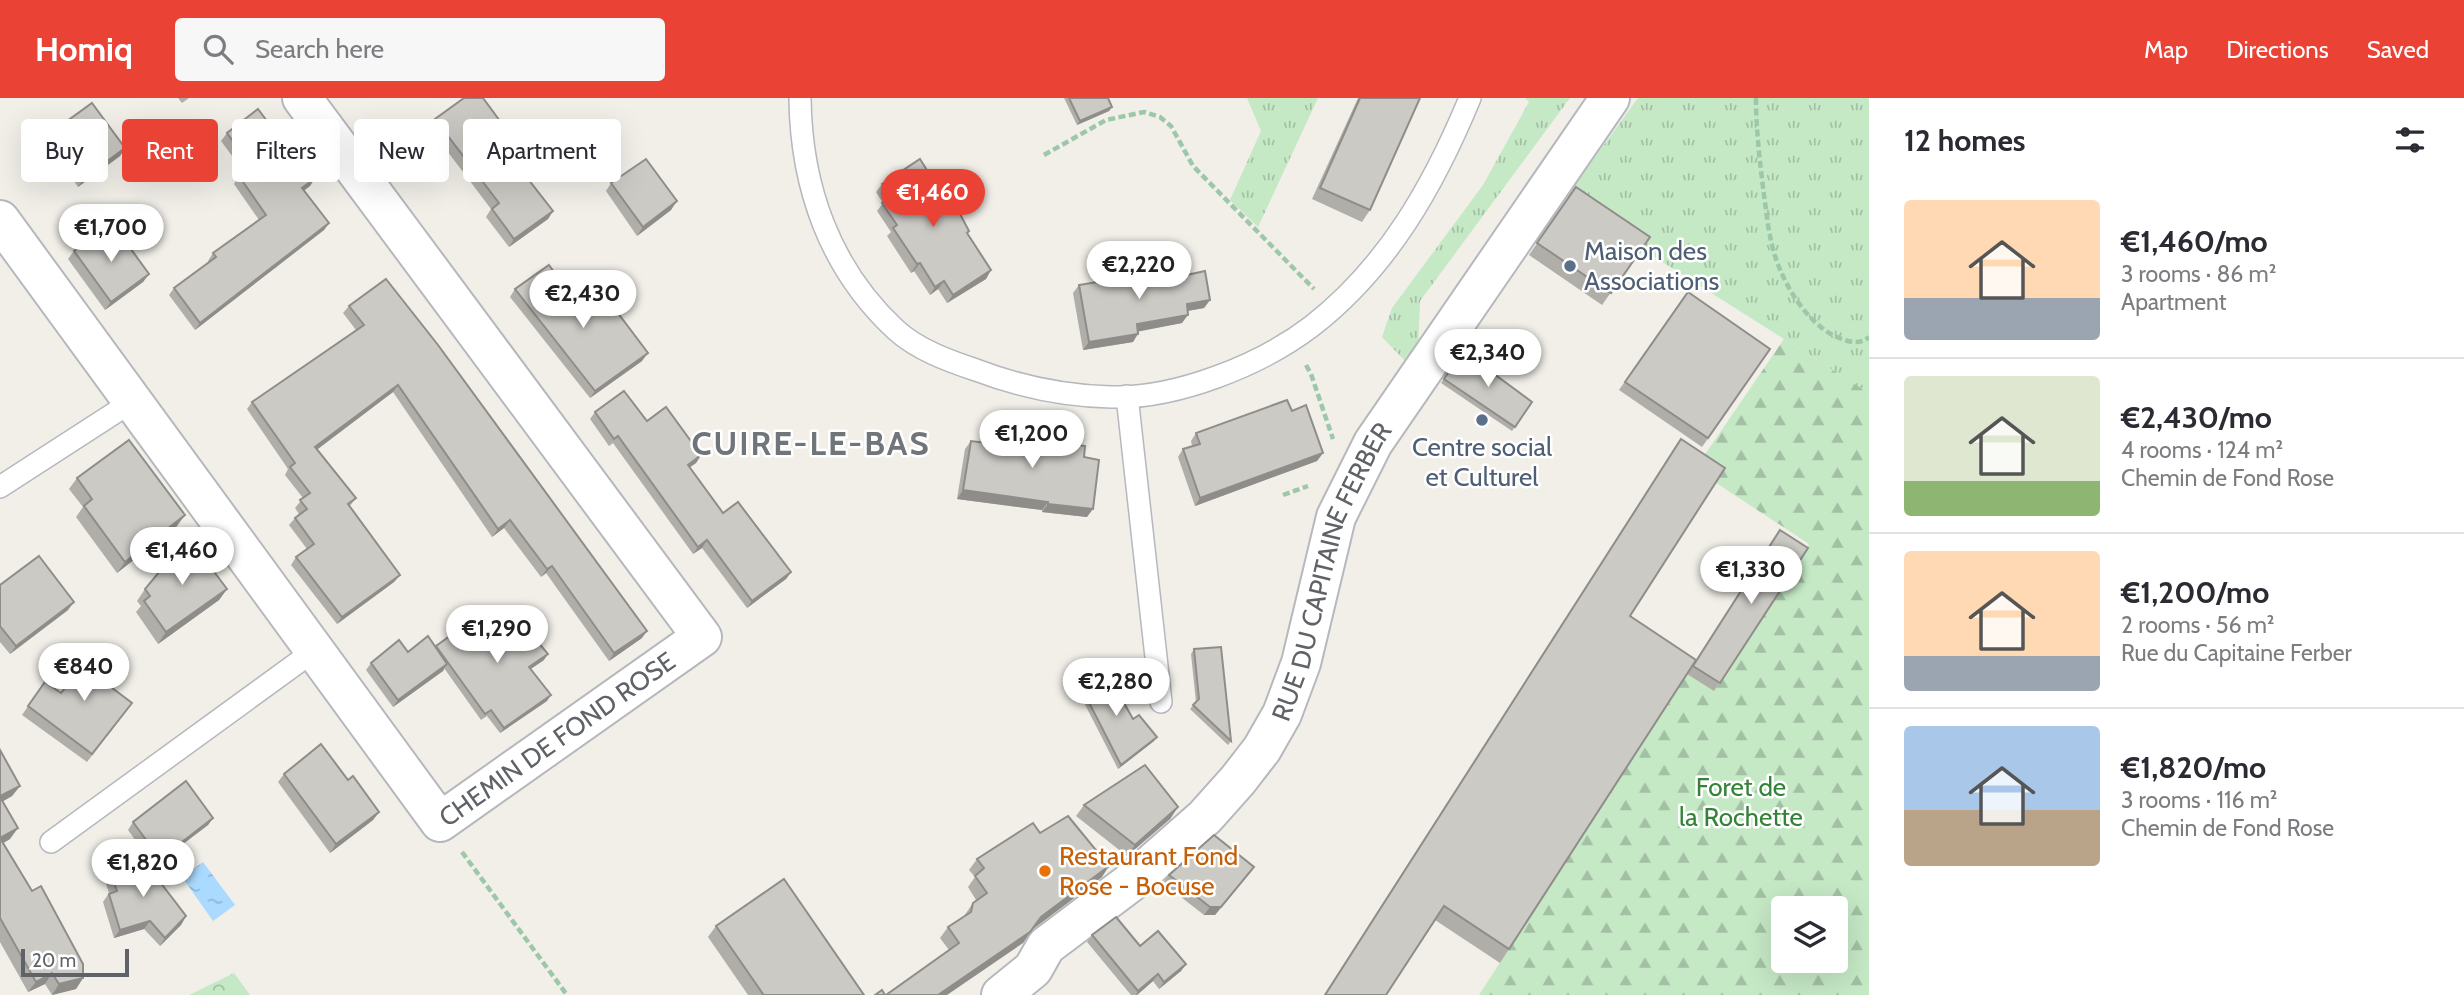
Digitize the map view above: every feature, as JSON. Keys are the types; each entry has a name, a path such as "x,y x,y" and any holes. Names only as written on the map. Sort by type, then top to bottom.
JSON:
{"street":[{"name":"CHEMIN DE FOND ROSE","path":"0,220 440,822 702,637 302,98"},
{"name":"RUE DU CAPITAINE FERBER","path":"1001,995 1033,969 1046,946 1131,882 1205,817 1262,749 1282,714 1301,663 1336,517 1373,443 1611,98"}],"lane":[{"path":"800,98 800,128 805,163 813,198 828,239 848,275 898,332 934,353 995,377 1072,394 1113,397 1157,393 1241,367 1313,325 1368,274 1408,223 1448,151 1470,98"},
{"path":"1127,396 1161,702"},
{"path":"0,487 133,401"},
{"path":"51,842 315,650"}],"path":[{"path":"1756,98 1756,131 1767,218 1774,257 1783,278 1814,320 1831,335 1856,342 1869,337"},
{"path":"1044,155 1106,120 1144,112 1160,117 1171,126 1193,166 1333,307"},
{"path":"1292,339 1311,373 1334,442"},
{"path":"1283,495 1317,483"},
{"path":"440,822 567,995"}],"green space":[{"path":"1247,98 1318,98 1258,227 1230,200 1261,131"},
{"path":"1525,98 1570,98 1420,301 1418,349 1407,363 1382,337 1392,308 1483,185 1529,102"},
{"path":"1638,98 1869,98 1869,393 1642,249 1566,197"},
{"name":"Foret de la Rochette","path":"1784,339 1869,393 1869,995 1479,995 1687,674 1802,556 1809,544 1695,469"},
{"path":"234,973 250,995 189,995"}],"water":[{"path":"203,862 235,905 213,921 182,877"}],"building":[{"path":"464,98 483,98 498,119 463,119 463,156 449,137 449,119 435,119"},
{"path":"1069,98 1108,98 1112,107 1080,121"},
{"path":"1360,98 1420,98 1370,210 1320,188"},
{"path":"92,103 104,119 70,119"},
{"path":"258,109 266,119 245,119"},
{"path":"108,125 122,144 122,150 108,161"},
{"path":"646,159 677,201 643,227 611,183 621,182 621,176"},
{"path":"920,159 943,196 946,194 959,212 969,231 967,233 991,270 953,295 944,281 935,287 920,263 917,264 893,228 897,225 882,203 890,197 882,184"},
{"path":"243,182 310,182 302,188 329,223 200,323 174,288 216,257 213,253 266,215"},
{"path":"483,182 530,182 553,211 514,239 492,209 499,203"},
{"path":"1576,187 1650,237 1611,293 1537,243"},
{"path":"108,226 124,249 128,245 149,274 111,302 74,251"},
{"path":"549,265 586,316 608,300 648,353 595,391 515,289"},
{"path":"1181,268 1182,276 1205,271 1210,300 1187,304 1188,315 1137,324 1138,334 1089,342 1079,285"},
{"path":"386,279 438,345 647,631 614,653 552,566 547,569 510,520 498,529 398,385 315,447 356,498 348,504 400,575 342,617 296,557 314,544 295,518 307,509 300,500 310,493 290,467 295,463 252,402 364,325 349,306"},
{"path":"1688,292 1770,349 1708,438 1625,382"},
{"path":"1463,351 1532,402 1515,427 1444,379"},
{"path":"624,391 647,421 666,407 701,455 688,465 723,513 738,502 791,572 752,601 707,540 698,547 618,436 614,439 595,412"},
{"path":"1287,400 1292,411 1306,405 1323,453 1200,498 1183,449 1200,444 1196,433"},
{"path":"989,431 1085,446 1084,457 1099,460 1093,509 963,490 971,441 987,443"},
{"path":"1681,439 1725,468 1630,616 1696,660 1509,949 1444,906 1386,995 1325,995"},
{"path":"129,440 185,515 125,562 84,506 92,499 77,478"},
{"path":"1780,530 1808,548 1720,683 1693,666"},
{"path":"188,537 227,589 166,632 144,601 150,596 145,589"},
{"path":"39,556 74,602 16,646 0,626 0,585"},
{"path":"486,610 498,625 514,613 548,654 529,667 551,695 504,728 491,710 485,714 436,646"},
{"path":"428,636 447,664 398,700 371,663 399,640 408,652"},
{"path":"1221,647 1231,741 1193,705 1199,699 1194,649"},
{"path":"97,649 120,666 107,684 132,703 92,754 28,706 45,682 61,693"},
{"path":"1106,671 1133,719 1139,715 1157,737 1121,765 1079,683"},
{"path":"321,744 348,780 353,776 379,812 336,844 284,774"},
{"path":"0,750 20,786 0,796"},
{"path":"1145,765 1178,807 1135,845 1084,805"},
{"path":"186,781 213,818 160,859 133,822"},
{"path":"0,797 18,828 0,838"},
{"name":"Restaurant Fond Rose - Bocuse","path":"1068,816 1109,866 1041,917 1030,932 938,995 886,995 959,943 948,927 971,912 973,903 987,893 975,876 984,868 977,859 1033,823 1040,833"},
{"path":"1214,835 1254,867 1221,907 1210,907 1169,875"},
{"path":"0,838 32,891 41,886 83,964 83,978 59,984 52,973 36,982 0,918"},
{"path":"144,861 186,916 165,938 150,921 120,930 109,894 117,891 109,869"},
{"path":"784,879 864,995 762,995 716,926"},
{"path":"1116,917 1140,946 1158,931 1186,964 1164,982 1158,974 1138,991 1092,935"}],"place":[{"name":"Maison des Associations","path":"1570,266"},
{"name":"Centre social et Culturel","path":"1482,420"},
{"name":"Restaurant Fond Rose - Bocuse","path":"1045,871"}],"district":[{"name":"CUIRE-LE-BAS","path":"811,443"}]}
